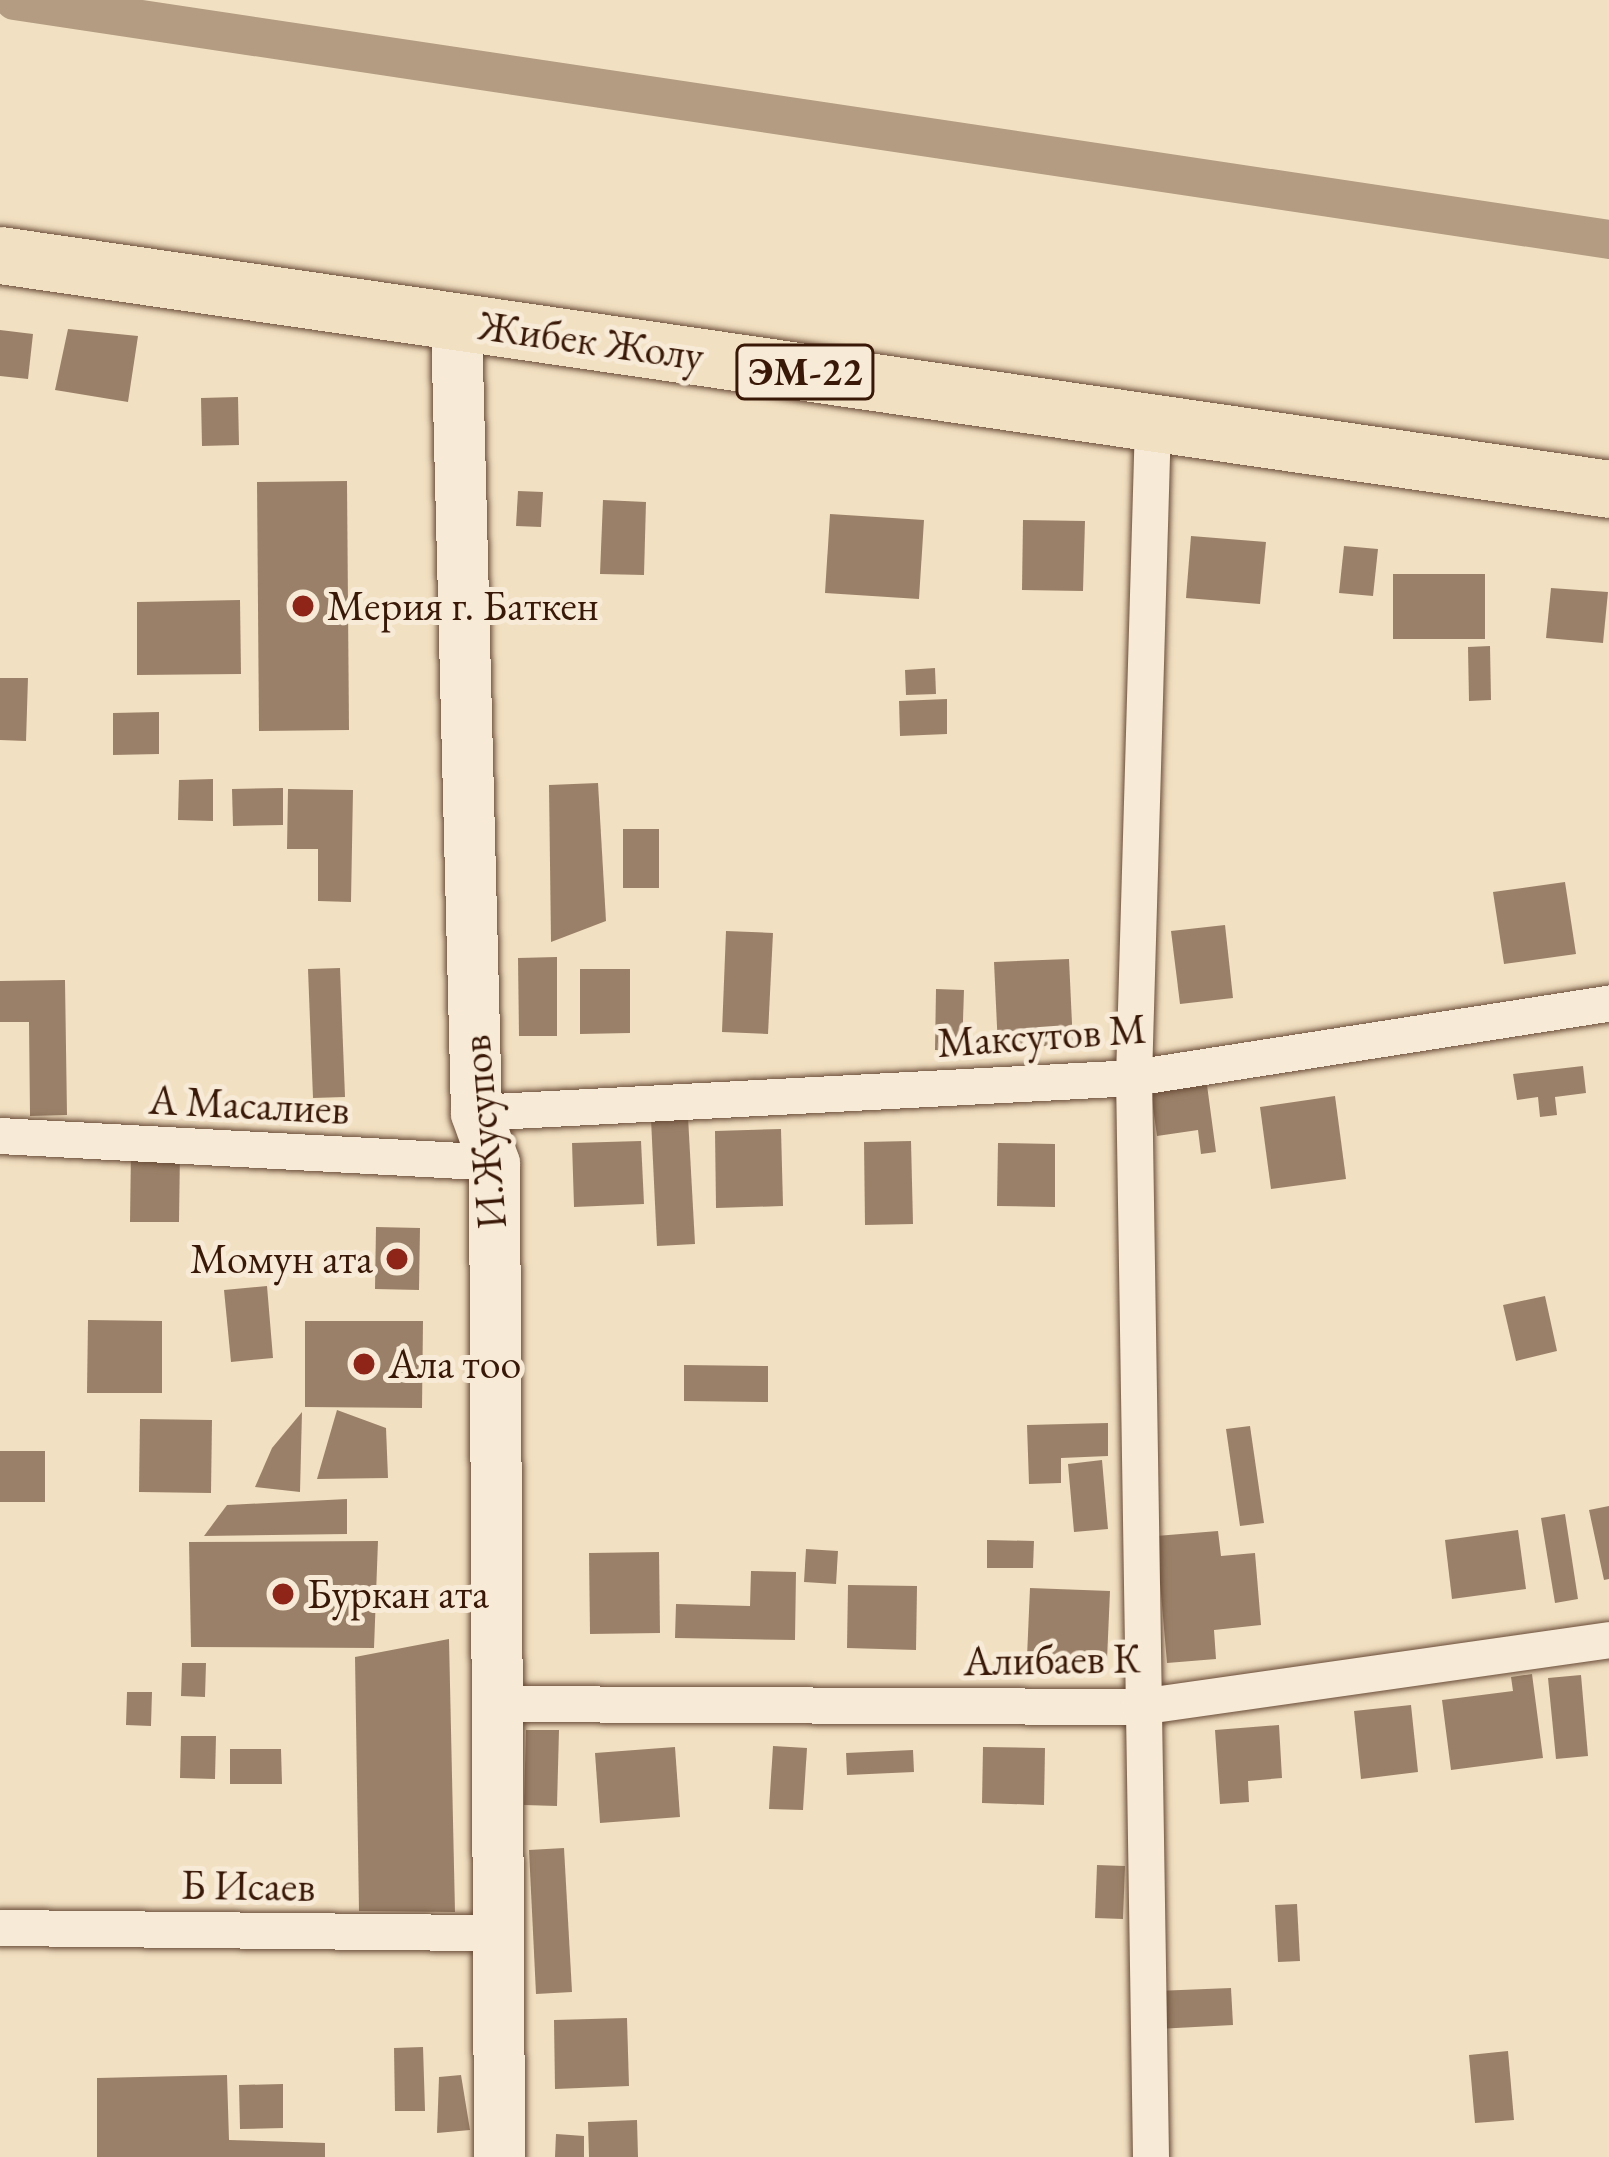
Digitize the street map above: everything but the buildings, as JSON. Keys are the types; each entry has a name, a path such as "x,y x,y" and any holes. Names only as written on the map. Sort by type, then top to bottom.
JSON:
{"main road":[{"name":"Жибек Жолу","path":"0,255 1609,489"}],"street":[{"name":"И.Жусупов","path":"456,322 476,1113 494,1162 492,1704 499,2157"},
{"path":"1150,2157 1134,1078 1153,421"},
{"name":"Максутов М","path":"476,1113 1134,1078 1609,1004"},
{"name":"А Масалиев","path":"0,1136 494,1162"},
{"name":"Алибаев К","path":"492,1704 1140,1707 1609,1640"},
{"name":"Б Исаев","path":"0,1928 495,1933"}],"waterway":[{"path":"14,0 1609,239"}],"place":[{"name":"Мерия г. Бaткен","path":"303,606"},
{"name":"Момун ата","path":"397,1259"},
{"name":"Ала тоо","path":"364,1364"},
{"name":"Буркан ата","path":"283,1594"}]}
